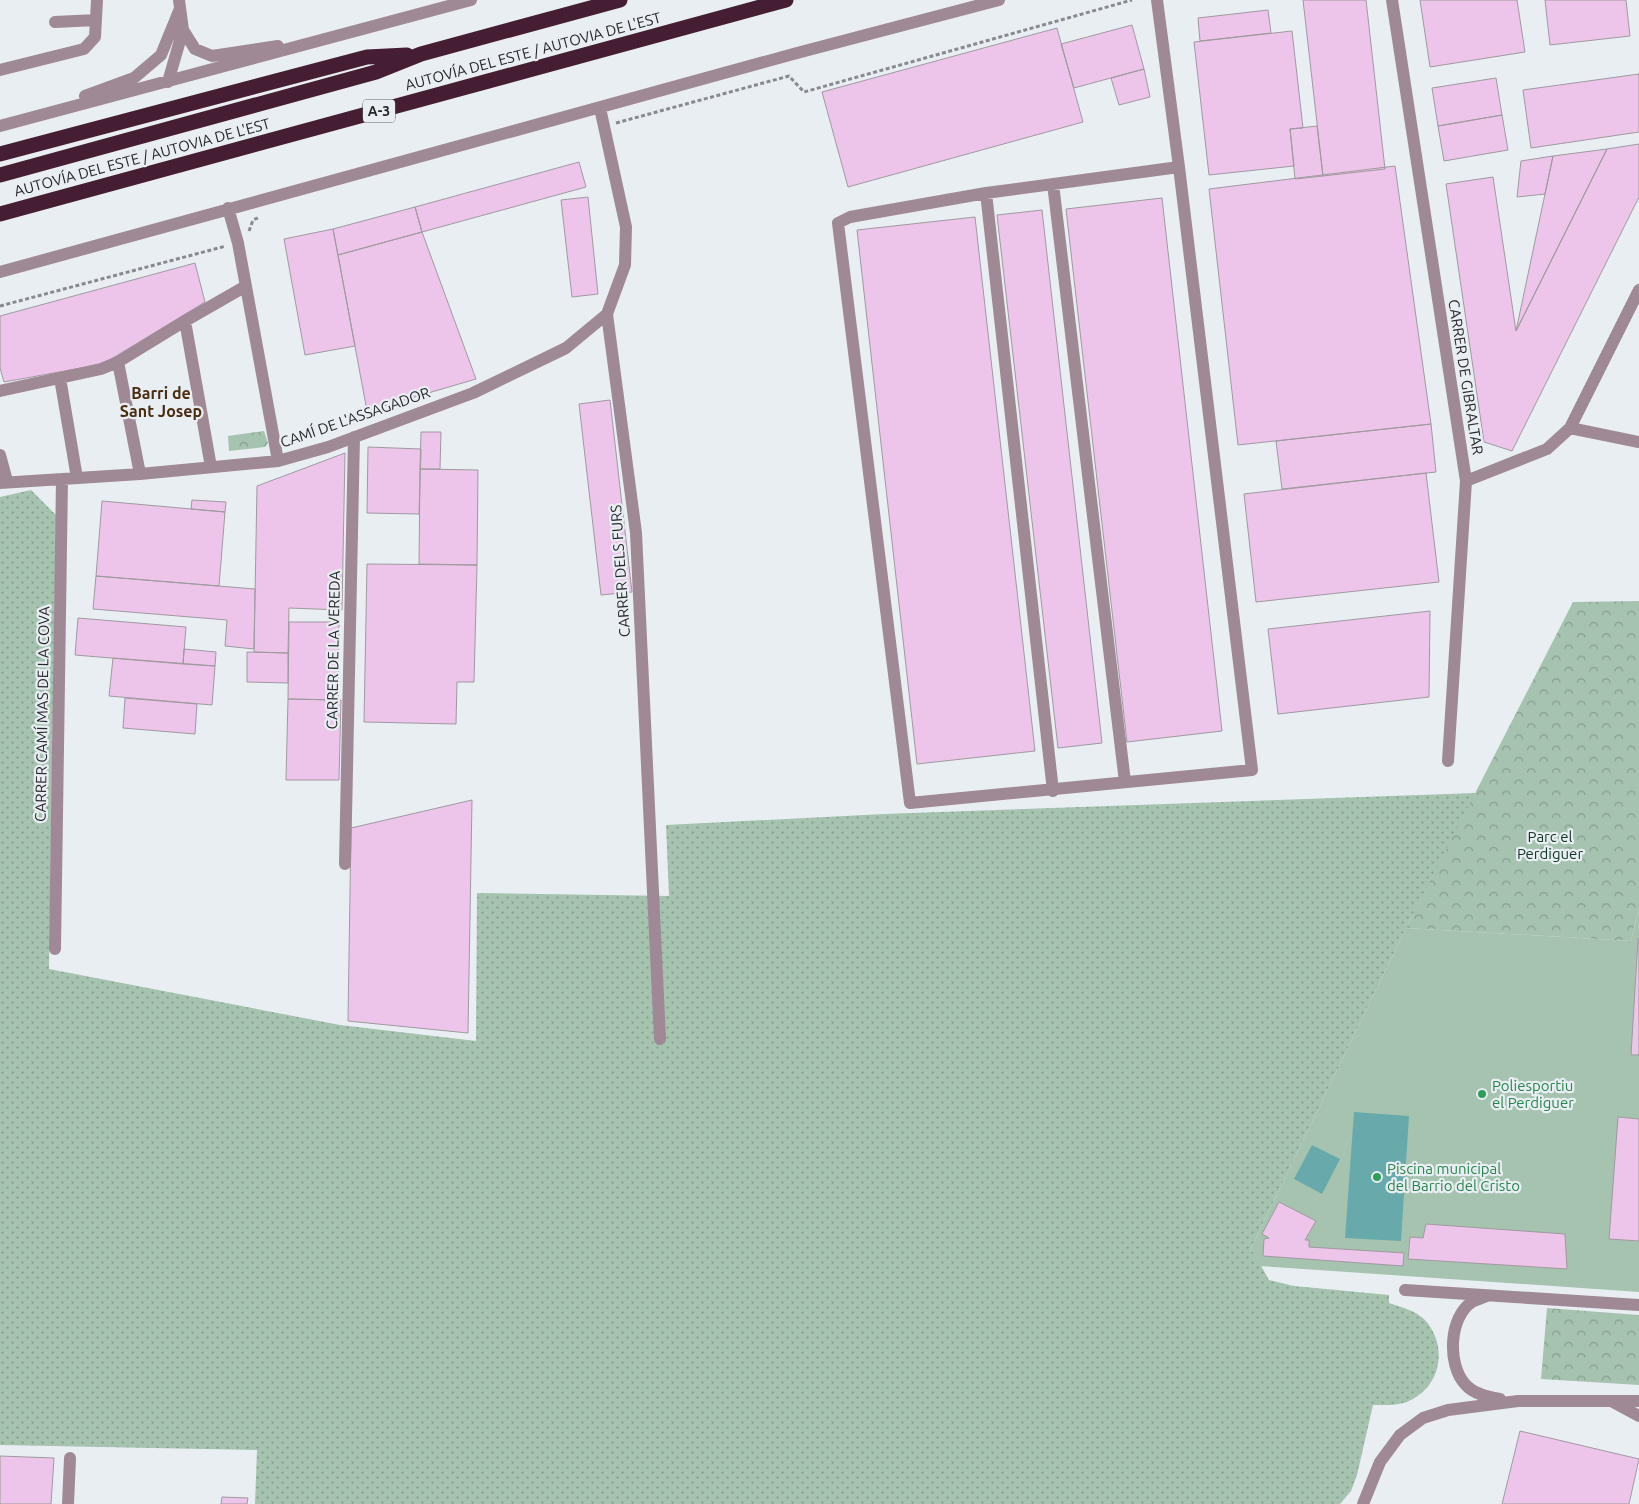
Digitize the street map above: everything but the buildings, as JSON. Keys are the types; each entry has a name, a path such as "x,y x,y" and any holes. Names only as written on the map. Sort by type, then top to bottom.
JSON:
{"highway":[{"name":"AUTOVÍA DEL ESTE / AUTOVIA DE L'EST","path":"0,174 376,72 420,54 620,0"},
{"name":"AUTOVÍA DEL ESTE / AUTOVIA DE L'EST","path":"0,214 786,0"},
{"path":"0,154 367,57 420,54"}],"street":[{"path":"0,70 84,49 95,37 97,0"},
{"path":"5,124 471,0"},
{"path":"0,272 797,53 999,0"},
{"path":"1157,0 1179,167 1252,770 1053,791 910,803 838,223 850,217 986,193 1179,167"},
{"name":"CARRER DE GIBRALTAR","path":"1392,0 1466,481 1448,761"},
{"path":"168,82 182,30 179,5"},
{"path":"5,124 134,78 161,55 179,5"},
{"path":"55,22 96,20"},
{"path":"182,30 195,49 212,56 246,49 316,42"},
{"name":"CARRER DELS FURS","path":"600,108 626,227 625,265 607,314 636,533 660,1039"},
{"path":"1052,184 1125,782"},
{"path":"986,193 1053,791"},
{"path":"228,208 238,243 278,461"},
{"path":"0,390 101,370 118,362 185,320 246,286"},
{"path":"1466,481 1547,448 1570,428 1639,290"},
{"name":"CAMÍ DE L'ASSAGADOR","path":"4,482 140,474 278,461 354,437 473,393 566,348 607,314"},
{"path":"185,320 211,466"},
{"path":"118,362 140,474"},
{"path":"60,378 77,478"},
{"path":"1570,428 1639,442"},
{"name":"CARRER DE LA VEREDA","path":"345,864 354,437"},
{"path":"0,455 4,482"},
{"name":"CARRER CAMÍ MAS DE LA COVA","path":"55,949 62,479"},
{"path":"1405,1290 1639,1305"},
{"path":"1492,1295 1471,1302 1457,1320 1453,1347 1456,1368 1465,1384 1484,1397 1518,1401"},
{"path":"1610,1400 1639,1416"},
{"path":"1363,1504 1380,1462 1400,1435 1423,1418 1448,1410 1518,1401 1639,1401"},
{"path":"68,1504 70,1458"}],"path":[{"path":"604,124 620,123 789,76 804,92 1132,0"},
{"path":"0,306 246,241 253,220 262,215"}],"green space":[{"path":"264,431 268,443 265,447 229,451 228,436"},
{"path":"31,490 56,515 49,969 340,1025 476,1041 477,893 669,896 666,825 884,814 1476,793 1406,928 1251,1248 1269,1280 1294,1286 1389,1295 1389,1303 1416,1313 1424,1319 1432,1329 1439,1352 1435,1374 1429,1385 1407,1402 1392,1405 1373,1405 1357,1475 1351,1491 1340,1504 255,1504 257,1450 0,1445 0,497"},
{"name":"Parc el Perdiguer","path":"1639,601 1639,907 1631,941 1406,928 1573,602"},
{"name":"Poliesportiu el Perdiguer","path":"1639,907 1639,1292 1260,1266 1251,1248 1406,928 1631,941"},
{"path":"1547,1308 1639,1315 1639,1385 1541,1379"}],"water":[{"name":"Piscina municipal del Barrio del Cristo","path":"1354,1112 1409,1116 1401,1241 1345,1238"},
{"path":"1312,1145 1340,1159 1322,1194 1294,1179"}],"place":[{"name":"Poliesportiu el Perdiguer","path":"1482,1094"},
{"name":"Piscina municipal del Barrio del Cristo","path":"1377,1177"}],"district":[{"name":"Barri de Sant Josep","path":"161,402"}]}
